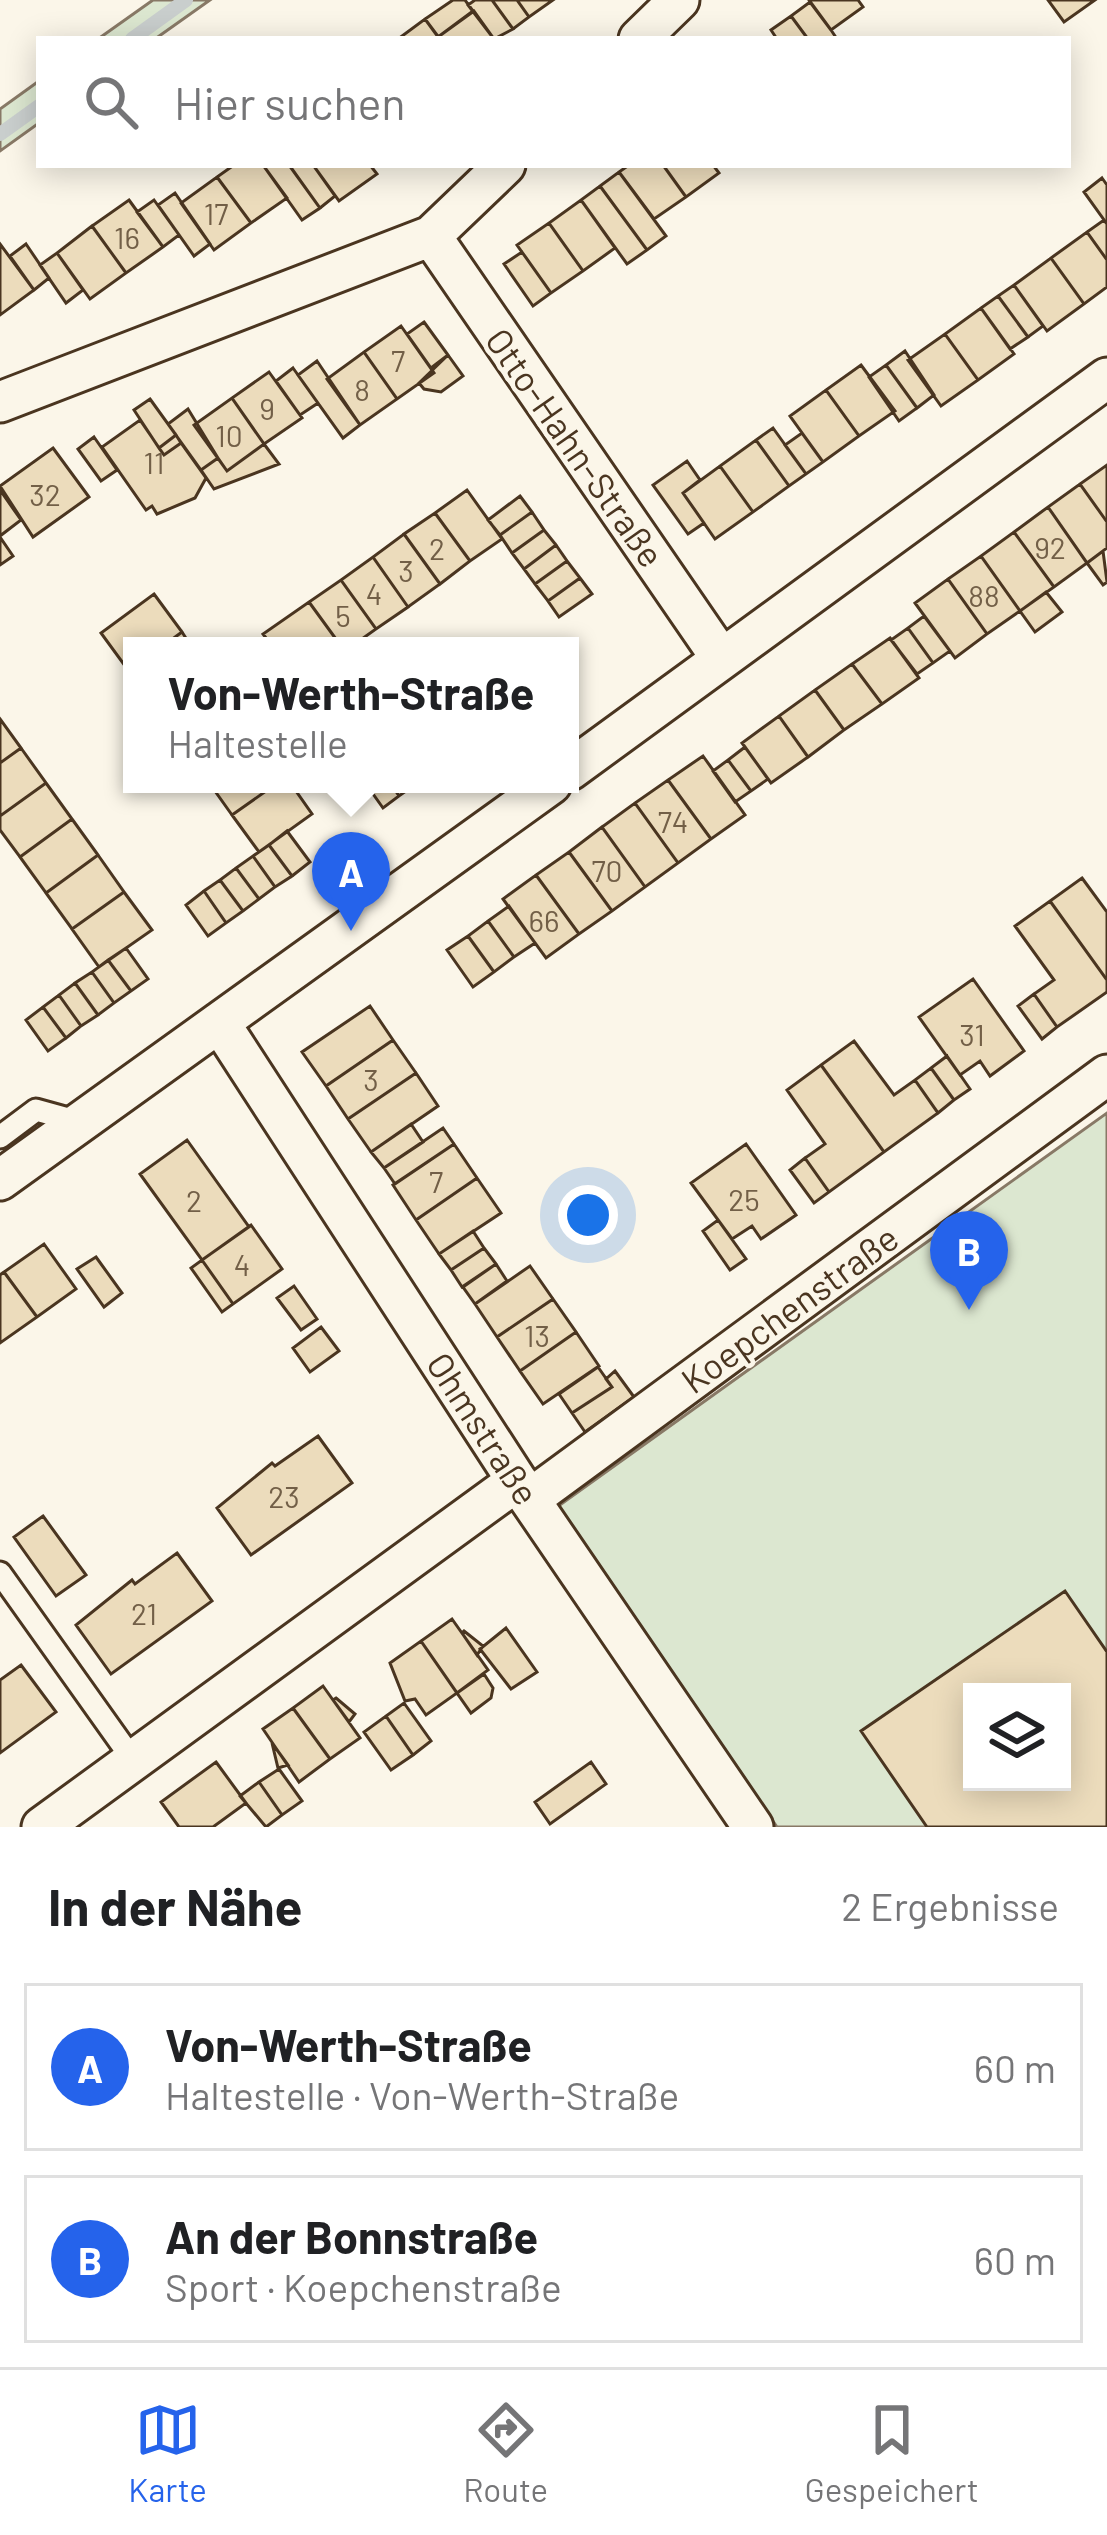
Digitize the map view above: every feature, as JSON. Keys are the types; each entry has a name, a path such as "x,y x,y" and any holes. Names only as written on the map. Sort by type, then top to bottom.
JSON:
{"street":[{"path":"642,36 679,0"},
{"path":"0,402 430,236 502,168"},
{"name":"Otto-Hahn-Straße","path":"430,236 721,658"},
{"path":"579,763 1107,379"},
{"path":"0,1180 539,793"},
{"name":"Ohmstraße","path":"221,1024 524,1490 753,1827"},
{"name":"Koepchenstraße","path":"42,1827 1107,1075"}],"lane":[{"path":"0,1137 36,1111 83,1123"},
{"path":"0,1573 133,1760"}],"green space":[{"path":"153,0 210,0 159,36 102,36"},
{"path":"36,83 36,125 0,151 0,109"},
{"path":"1107,1113 1107,1827 777,1827 557,1507"}],"building":[{"path":"453,0 465,0 473,11 439,36 425,19"},
{"path":"492,0 513,29 492,36 468,5"},
{"path":"492,0 517,0 529,17 513,29"},
{"path":"517,0 553,0 529,17"},
{"path":"809,0 858,0 863,7 831,30"},
{"path":"1048,0 1095,0 1064,22"},
{"path":"810,2 835,36 806,36 791,16"},
{"path":"474,11 492,36 439,36"},
{"path":"791,16 806,36 775,36 771,30"},
{"path":"425,19 438,36 402,36"},
{"path":"230,168 265,168 287,198 251,223 217,177"},
{"path":"265,168 291,168 320,208 302,220"},
{"path":"291,168 315,168 335,196 320,208"},
{"path":"315,168 372,168 377,174 339,201"},
{"path":"665,168 686,197 654,219 619,172"},
{"path":"665,168 715,168 719,173 686,197"},
{"path":"619,172 666,236 647,250 600,186"},
{"path":"217,177 251,223 214,250 181,203"},
{"path":"1102,178 1107,185 1107,224 1084,192"},
{"path":"600,186 647,250 627,264 581,200"},
{"path":"175,193 210,244 194,256 158,205"},
{"path":"129,200 163,247 126,273 92,226"},
{"path":"154,200 179,235 163,247 137,212"},
{"path":"581,200 615,248 583,271 549,223"},
{"path":"1104,220 1107,224 1107,260 1087,232"},
{"path":"549,223 583,271 551,293 517,245"},
{"path":"92,226 126,273 90,299 57,253"},
{"path":"1087,232 1107,260 1107,287 1084,304 1051,258"},
{"path":"0,244 34,290 0,315"},
{"path":"26,244 49,278 34,290 10,256"},
{"path":"522,252 551,293 533,306 504,264"},
{"path":"57,253 83,290 66,303 40,265"},
{"path":"1051,258 1084,304 1047,331 1014,285"},
{"path":"1014,285 1043,326 1028,337 998,296"},
{"path":"998,296 1028,337 1010,349 981,308"},
{"path":"981,308 1014,354 978,380 945,334"},
{"path":"424,322 448,355 431,368 407,334"},
{"path":"401,326 434,373 397,399 364,352"},
{"path":"945,334 978,380 941,406 908,360"},
{"path":"905,351 934,395 917,408 886,365"},
{"path":"364,352 397,399 360,425 327,379"},
{"path":"448,355 463,376 441,392 424,389 419,383"},
{"path":"317,361 360,425 343,438 298,375"},
{"path":"861,365 895,411 859,436 826,390"},
{"path":"886,365 917,408 899,421 869,377"},
{"path":"293,368 318,403 300,415 276,381"},
{"path":"269,372 302,418 264,444 232,398"},
{"path":"826,390 859,436 823,462 790,416"},
{"path":"232,398 264,444 227,471 194,425"},
{"path":"150,399 176,435 159,448 134,410"},
{"path":"188,409 218,458 201,470 168,424"},
{"path":"140,420 164,455 181,443 206,478 195,498 157,514 152,506 146,510 102,447"},
{"path":"773,428 806,474 789,486 756,440"},
{"path":"802,433 823,462 806,474 785,445"},
{"path":"176,435 181,443 164,455 159,448"},
{"path":"94,437 117,470 101,481 78,449"},
{"path":"756,440 789,486 753,512 720,466"},
{"path":"264,444 279,464 214,489 201,470 218,458 227,471"},
{"path":"53,448 89,497 33,537 0,486"},
{"path":"687,461 700,480 683,493 704,523 688,534 653,485"},
{"path":"1107,465 1107,522 1080,484"},
{"path":"720,466 753,512 715,539 683,493"},
{"path":"1080,484 1107,522 1107,548 1087,563 1048,507"},
{"path":"0,490 21,520 0,536"},
{"path":"467,490 502,539 470,561 435,513"},
{"path":"520,496 532,512 500,535 488,520"},
{"path":"1048,507 1087,563 1054,587 1014,532"},
{"path":"532,512 544,530 512,553 500,535"},
{"path":"435,513 470,561 440,584 404,534"},
{"path":"544,530 556,545 524,569 512,553"},
{"path":"1014,532 1054,587 1020,611 981,556"},
{"path":"404,534 440,584 408,607 373,557"},
{"path":"0,537 13,556 0,565"},
{"path":"556,545 567,561 535,584 524,569"},
{"path":"1103,551 1107,582 1103,585 1087,563"},
{"path":"981,556 1020,611 987,634 948,579"},
{"path":"373,557 408,607 376,629 341,580"},
{"path":"567,561 580,578 548,601 535,584"},
{"path":"580,578 592,594 559,617 548,601"},
{"path":"948,579 987,634 955,658 915,603"},
{"path":"341,580 376,629 365,637 334,637 309,602"},
{"path":"1046,592 1062,612 1035,632 1020,611"},
{"path":"154,594 182,632 175,637 123,637 123,663 101,633"},
{"path":"309,602 334,637 265,637 263,634"},
{"path":"924,616 950,651 933,663 908,628"},
{"path":"908,628 933,663 917,674 891,640"},
{"path":"890,638 919,678 882,704 852,664"},
{"path":"852,664 882,704 844,730 815,690"},
{"path":"815,690 844,730 808,757 779,716"},
{"path":"779,716 808,757 771,783 742,743"},
{"path":"0,719 21,748 0,763"},
{"path":"745,747 768,779 751,791 728,760"},
{"path":"21,748 46,783 0,816 0,763"},
{"path":"703,756 745,815 711,839 668,780"},
{"path":"728,760 751,791 735,802 713,771"},
{"path":"668,780 711,839 678,863 635,803"},
{"path":"46,783 72,819 20,857 0,830 0,816"},
{"path":"216,793 263,793 232,815"},
{"path":"263,793 297,793 312,814 259,852 232,815"},
{"path":"372,793 397,793 399,796 383,808"},
{"path":"635,803 678,863 645,887 602,827"},
{"path":"72,819 98,855 46,893 20,857"},
{"path":"602,827 645,887 612,911 569,852"},
{"path":"287,831 310,862 292,876 269,845"},
{"path":"269,845 292,876 275,887 253,856"},
{"path":"569,852 612,911 579,934 536,875"},
{"path":"98,855 124,892 72,929 46,893"},
{"path":"253,856 275,887 259,899 236,868"},
{"path":"236,868 259,899 243,911 220,880"},
{"path":"536,875 579,934 546,958 503,899"},
{"path":"1082,878 1107,912 1107,980 1050,901"},
{"path":"220,880 243,911 226,923 204,891"},
{"path":"204,891 226,923 208,936 186,905"},
{"path":"124,892 152,930 99,967 72,929"},
{"path":"1050,901 1107,980 1107,992 1057,1027 1034,994 1054,980 1015,926"},
{"path":"509,906 535,943 514,957 488,921"},
{"path":"488,921 514,957 494,972 468,936"},
{"path":"468,936 494,972 473,987 447,950"},
{"path":"126,948 148,979 131,991 108,960"},
{"path":"108,960 131,991 114,1003 92,972"},
{"path":"92,972 114,1003 98,1015 75,983"},
{"path":"973,979 1024,1051 990,1076 980,1061 960,1075 919,1017"},
{"path":"75,983 98,1015 81,1026 59,995"},
{"path":"1034,994 1057,1027 1042,1039 1018,1006"},
{"path":"59,995 81,1026 66,1038 43,1007"},
{"path":"370,1006 393,1040 326,1086 302,1052"},
{"path":"43,1007 66,1038 48,1051 26,1020"},
{"path":"393,1040 416,1073 348,1119 326,1086"},
{"path":"854,1041 894,1095 915,1080 938,1113 884,1152 821,1065"},
{"path":"947,1056 970,1089 954,1100 931,1068"},
{"path":"821,1065 884,1152 829,1192 805,1158 825,1144 787,1090"},
{"path":"931,1068 954,1100 938,1113 915,1080"},
{"path":"416,1073 438,1106 371,1152 348,1119"},
{"path":"411,1124 423,1142 384,1168 371,1152"},
{"path":"443,1128 454,1144 395,1184 384,1168"},
{"path":"187,1140 249,1227 202,1260 140,1174"},
{"path":"454,1144 477,1178 416,1220 393,1185"},
{"path":"746,1144 796,1215 761,1239 752,1226 732,1239 691,1183"},
{"path":"805,1158 829,1192 814,1203 790,1170"},
{"path":"477,1178 501,1213 439,1254 416,1220"},
{"path":"718,1220 746,1259 730,1270 703,1231"},
{"path":"251,1225 282,1269 233,1304 202,1260"},
{"path":"473,1231 484,1248 451,1270 439,1254"},
{"path":"44,1244 76,1289 37,1317 4,1272"},
{"path":"484,1248 496,1264 462,1287 451,1270"},
{"path":"96,1257 122,1293 104,1307 77,1269"},
{"path":"202,1260 233,1304 222,1312 191,1268"},
{"path":"496,1264 507,1281 475,1304 463,1287"},
{"path":"530,1266 553,1299 497,1337 475,1304"},
{"path":"4,1272 37,1317 0,1343 0,1275"},
{"path":"294,1286 317,1319 301,1330 277,1298"},
{"path":"553,1299 576,1332 520,1371 497,1337"},
{"path":"321,1327 339,1351 310,1372 293,1348"},
{"path":"576,1332 599,1366 543,1404 520,1371"},
{"path":"598,1367 612,1387 572,1413 559,1394"},
{"path":"615,1371 634,1397 585,1432 572,1413 612,1387 606,1379"},
{"path":"318,1436 352,1483 251,1555 217,1508 272,1463 275,1466"},
{"path":"43,1516 86,1575 56,1596 14,1537"},
{"path":"177,1553 212,1601 111,1674 76,1625 132,1580 135,1584"},
{"path":"1065,1591 1107,1652 1107,1827 927,1827 861,1731"},
{"path":"452,1619 488,1670 457,1693 421,1641"},
{"path":"506,1628 537,1672 511,1689 480,1649"},
{"path":"462,1633 483,1646 477,1655"},
{"path":"421,1641 457,1693 426,1715 415,1699 405,1701 390,1663"},
{"path":"21,1665 56,1712 0,1753 0,1680"},
{"path":"484,1674 493,1688 491,1698 471,1713 457,1693"},
{"path":"323,1686 360,1738 330,1759 293,1708"},
{"path":"333,1700 355,1714 349,1722"},
{"path":"404,1703 431,1741 413,1755 386,1716"},
{"path":"293,1708 330,1759 299,1782 263,1729"},
{"path":"386,1716 413,1755 391,1770 364,1732"},
{"path":"272,1743 288,1765 278,1768"},
{"path":"216,1762 246,1803 213,1827 179,1827 161,1802"},
{"path":"591,1762 606,1784 550,1824 535,1802"},
{"path":"279,1769 302,1801 282,1815 259,1782"},
{"path":"259,1782 282,1815 266,1827 240,1796"}],"waterway":[{"path":"136,36 186,0"},
{"path":"0,134 36,108"}],"place":[{"name":"Von-Werth-Straße","path":"351,931"},
{"name":"An der Bonnstraße","path":"969,1310"}]}
